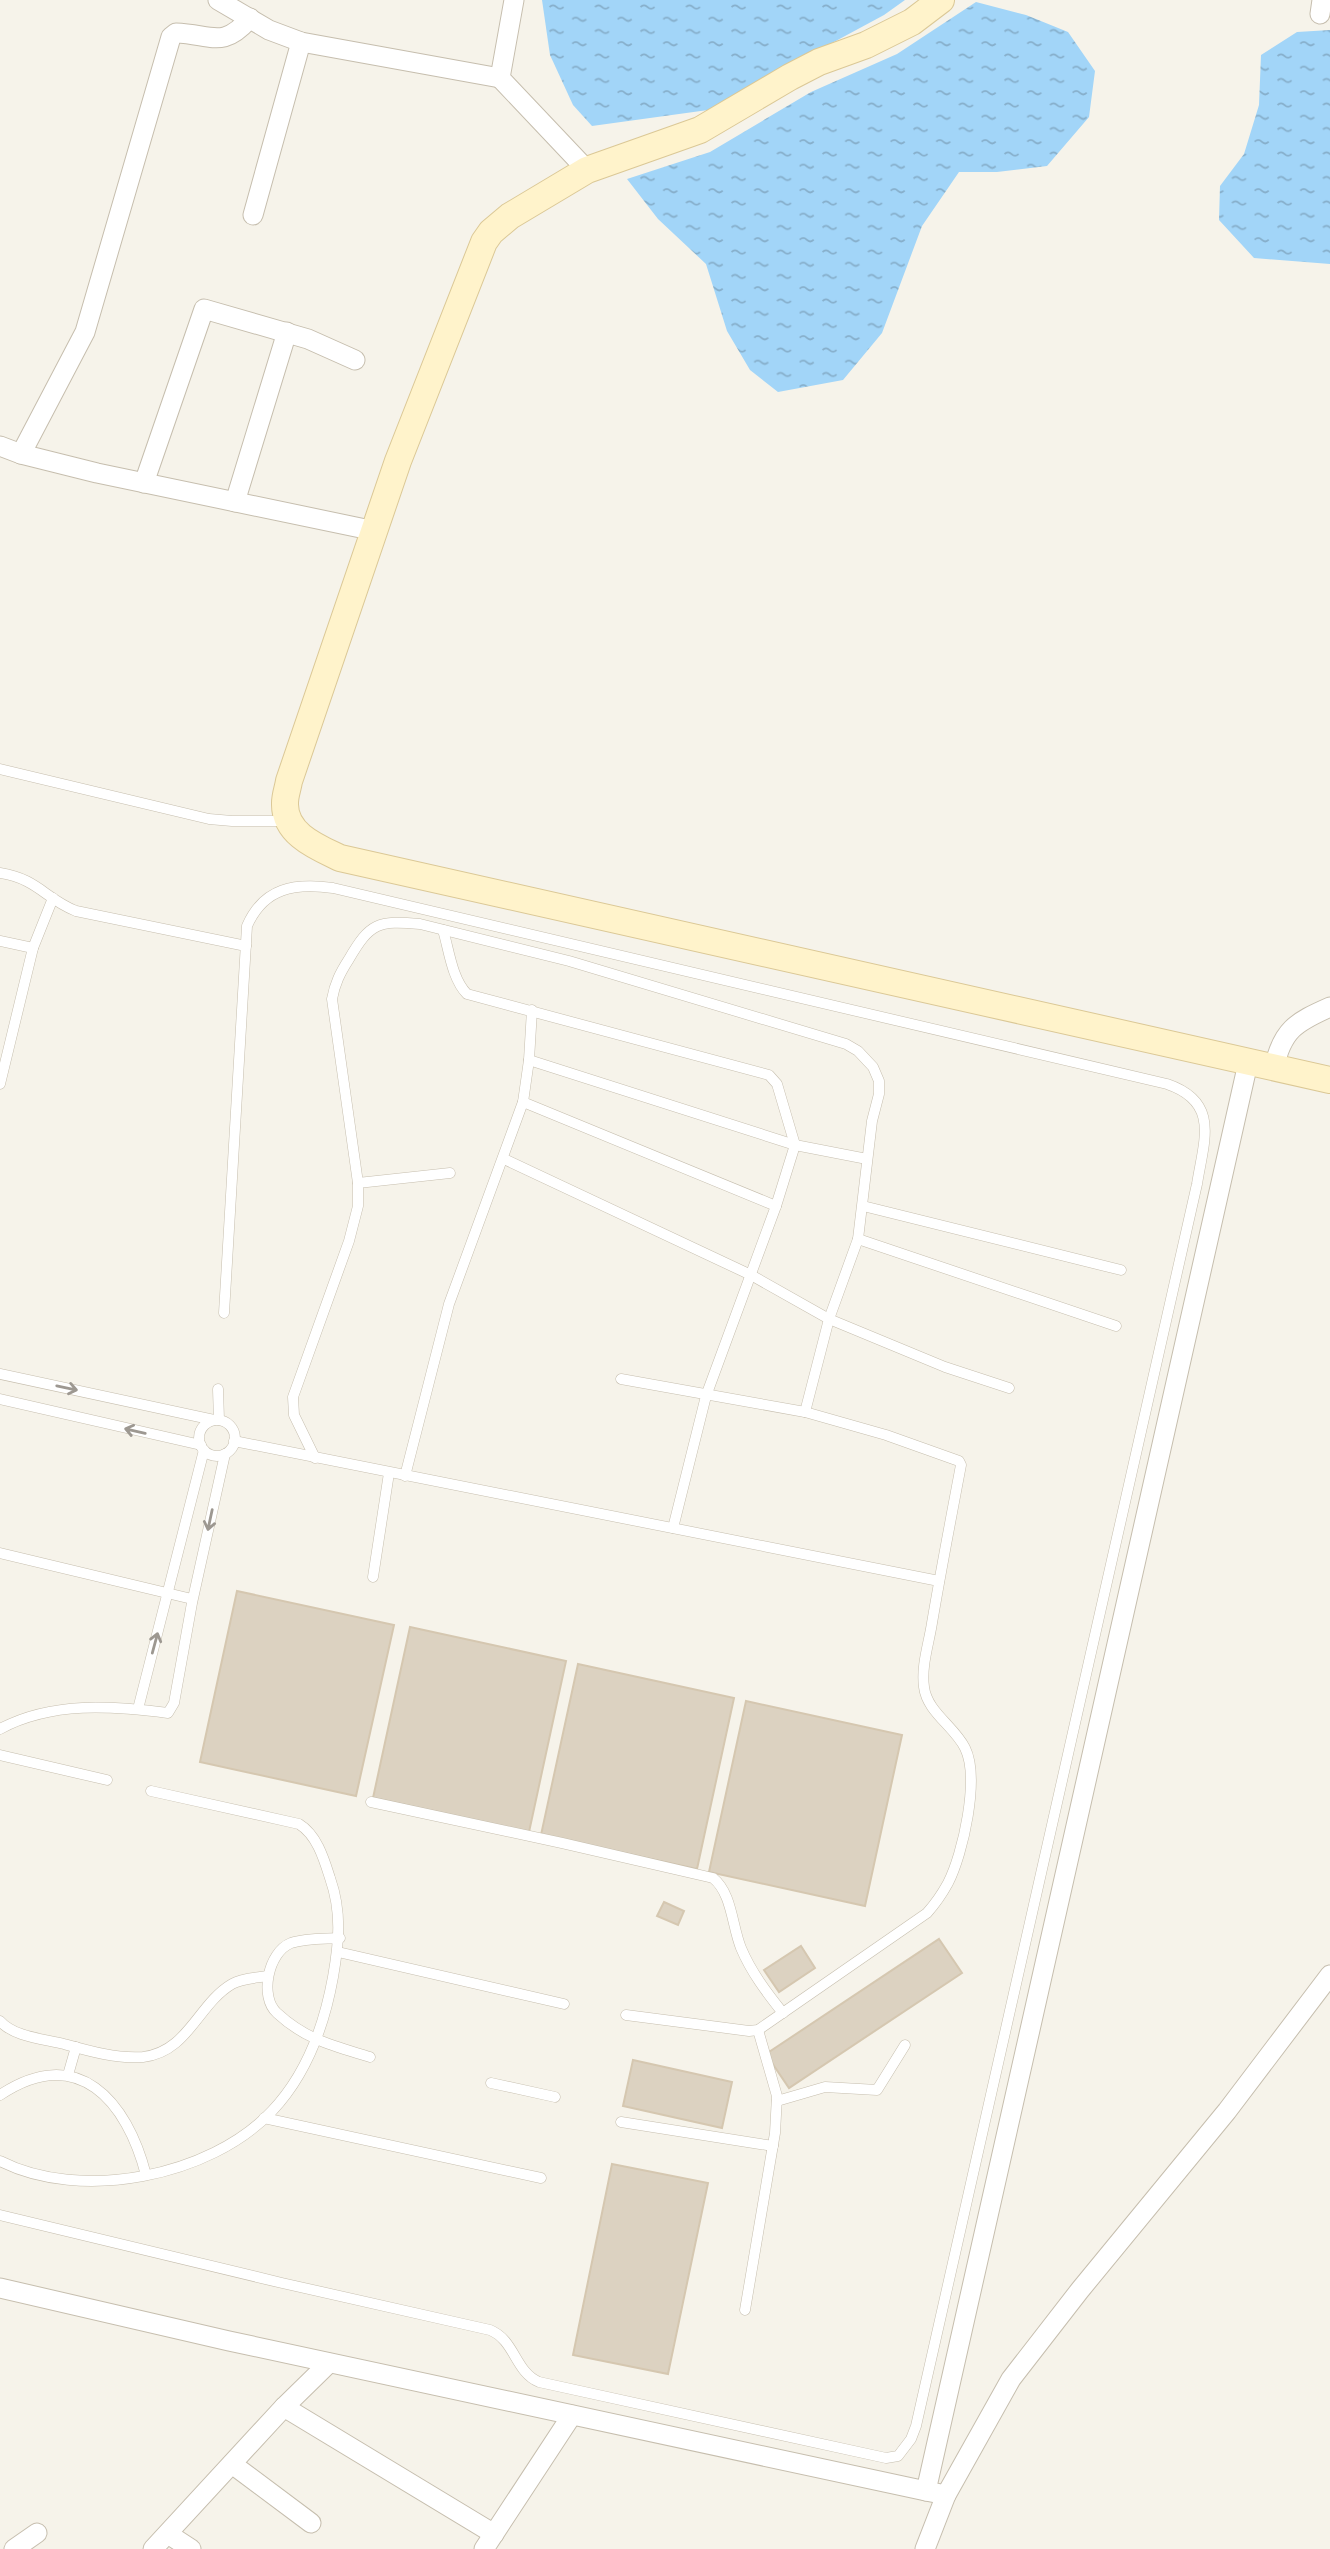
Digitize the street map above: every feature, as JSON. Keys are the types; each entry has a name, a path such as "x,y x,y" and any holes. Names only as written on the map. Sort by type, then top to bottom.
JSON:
{"street":[{"path":"218,0 270,30 301,42 500,78 594,167"},
{"path":"500,78 514,0"},
{"path":"941,0 912,22 866,45 819,62 789,77 700,130 594,167 510,216 491,232 484,242 398,461 289,781 285,803 289,821 306,841 340,858 1330,1080"},
{"path":"21,454 85,332 171,37 176,33 216,38 231,36 250,18"},
{"path":"253,215 301,42"},
{"path":"144,483 203,311 207,309 287,332 355,360"},
{"path":"235,502 287,332"},
{"path":"0,446 21,454 144,483 374,531"},
{"path":"1274,1068 1285,1035 1299,1021 1330,1007"},
{"path":"926,2491 1248,1063"},
{"path":"925,2549 946,2495 1011,2379 1088,2280 1227,2111 1330,1975"},
{"path":"0,2288 329,2363 946,2495"},
{"path":"153,2549 284,2407 329,2363"},
{"path":"284,2407 489,2542 572,2414"},
{"path":"232,2464 311,2524"},
{"path":"14,2549 37,2533"},
{"path":"168,2534 191,2549"}],"lane":[{"path":"0,769 209,818 232,821 289,821"},
{"path":"0,873 31,881 62,906 76,911 246,946"},
{"path":"0,2215 490,2330 503,2337 527,2375 539,2382 886,2458 898,2456 911,2439 916,2426 1021,1972 1197,1184 1206,1130 1204,1116 1193,1097 1167,1084 334,887 310,885 286,888 255,908 247,926 224,1314"},
{"path":"0,1084 33,948 53,898"},
{"path":"316,1458 294,1415 293,1397 349,1241 358,1206 358,1183 332,999 335,981 363,934 373,927 397,922 443,930 569,961 846,1044 867,1059 878,1081 879,1094 867,1159 858,1239 829,1319 805,1412"},
{"path":"443,930 457,978 461,988 467,993 483,1000 532,1010 769,1075 777,1084 795,1145 776,1206 706,1396 673,1528"},
{"path":"0,940 33,948"},
{"path":"405,1476 449,1304 523,1101 532,1010"},
{"path":"529,1060 795,1145 867,1159"},
{"path":"523,1101 776,1206"},
{"path":"504,1159 751,1275 829,1319 945,1367 1009,1388"},
{"path":"358,1183 450,1173"},
{"path":"863,1206 1121,1270"},
{"path":"858,1239 1116,1326"},
{"path":"0,1374 216,1420 229,1425 235,1435 225,1454 192,1599 172,1708 168,1713 89,1707 51,1711 18,1719 0,1729"},
{"path":"621,1379 805,1412 886,1435 959,1461 961,1465 923,1686 933,1707 959,1737 967,1751 971,1768 968,1805 954,1870 936,1903 927,1913 758,2030 626,2015"},
{"path":"216,1420 218,1388"},
{"path":"0,1399 203,1448 214,1455 225,1454"},
{"path":"138,1709 169,1594 203,1448 201,1430 216,1420"},
{"path":"234,1441 939,1581"},
{"path":"373,1577 389,1473"},
{"path":"0,1553 192,1599"},
{"path":"0,1755 107,1780"},
{"path":"0,2161 42,2177 83,2181 123,2180 201,2159 240,2137 264,2118 298,2079 316,2041 327,2010 340,1938 337,1897 314,1837 299,1824 151,1791"},
{"path":"371,1802 713,1878 726,1894 742,1950 762,1985 783,2013"},
{"path":"340,1938 288,1944 278,1953 268,1976 269,2003 276,2012 316,2041 370,2057"},
{"path":"338,1952 565,2004"},
{"path":"0,2021 5,2027 17,2032 76,2048 123,2057 145,2057 158,2053 185,2036 212,2001 229,1986 238,1981 268,1976"},
{"path":"745,2310 773,2146 777,2101 774,2080 758,2030"},
{"path":"777,2101 825,2087 877,2090 905,2045"},
{"path":"68,2075 76,2048"},
{"path":"0,2095 23,2082 54,2074 68,2075 94,2086 132,2131 146,2175"},
{"path":"491,2083 555,2097"},
{"path":"264,2118 541,2178"},
{"path":"621,2122 773,2146"}],"water":[{"path":"542,0 905,0 884,15 708,110 592,126 573,105 550,55"},
{"path":"976,2 1026,15 1068,32 1095,71 1089,117 1047,166 997,172 959,172 922,226 882,333 843,380 778,392 750,370 727,331 706,264 658,219 627,179 710,152 811,92 897,54"},
{"path":"1330,30 1330,264 1254,258 1219,220 1220,186 1244,154 1259,105 1261,55 1297,32"}],"building":[{"path":"237,1591 394,1625 356,1796 200,1762"},
{"path":"410,1627 566,1661 529,1832 373,1798"},
{"path":"578,1664 734,1698 697,1869 541,1835"},
{"path":"746,1701 902,1735 865,1906 709,1872"},
{"path":"664,1902 684,1911 678,1925 657,1916"},
{"path":"939,1939 962,1973 789,2088 766,2054"},
{"path":"801,1946 815,1968 779,1992 764,1970"},
{"path":"633,2060 732,2082 722,2128 623,2106"},
{"path":"612,2164 708,2183 668,2374 573,2355"}]}
